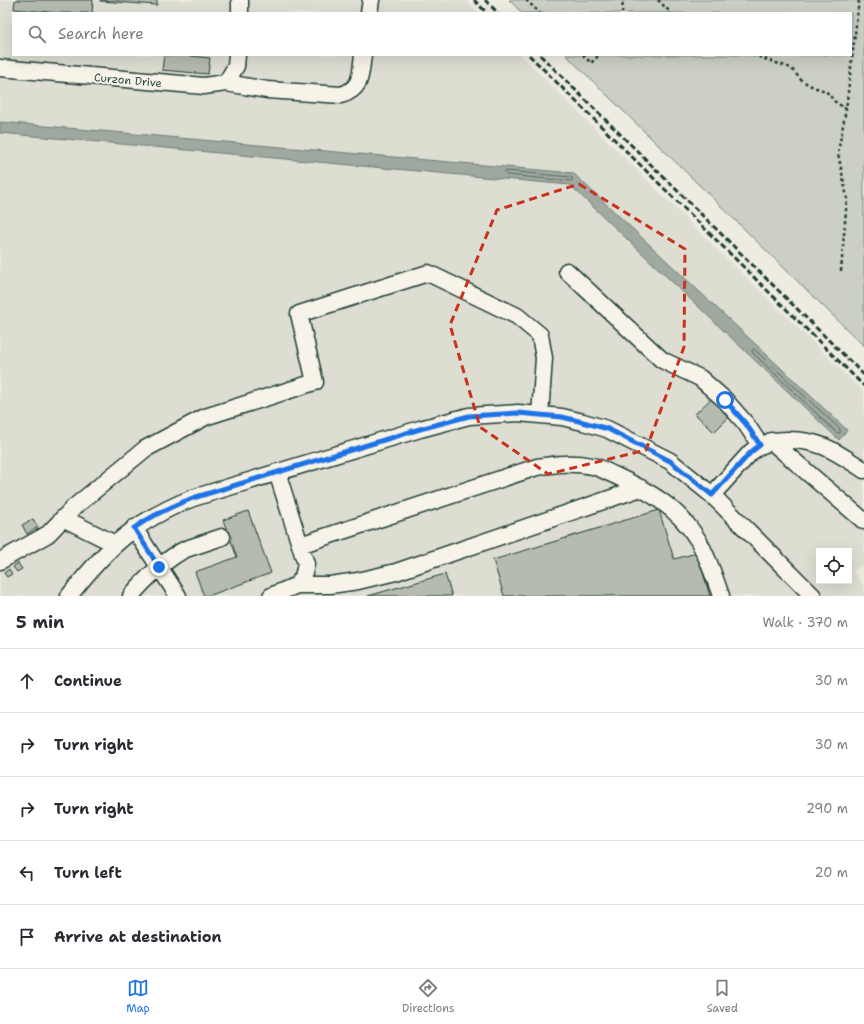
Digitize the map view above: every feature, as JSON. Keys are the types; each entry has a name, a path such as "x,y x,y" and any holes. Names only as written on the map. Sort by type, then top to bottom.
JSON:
{"street":[{"path":"240,0 240,12"},
{"path":"369,12 371,0"},
{"path":"226,83 236,66 237,56"},
{"name":"Curzon Drive","path":"0,68 204,86 226,83 267,90 341,95 350,92 359,82 363,56"},
{"path":"567,271 662,360 700,378 725,400 746,424 766,443 800,468 864,522"},
{"path":"0,561 48,534 73,508 145,450 205,417 315,382 299,314 428,273 517,316 540,335 544,358 540,414"},
{"path":"69,596 103,554 134,528 169,507 193,498 420,429 469,416 518,413 562,417 583,422 614,432 670,461 712,495 813,596"},
{"path":"712,495 751,452 766,443 799,440 811,442 837,452 864,470"},
{"path":"300,545 537,467 565,463 593,466 657,497 685,522 697,538 709,562 721,596"},
{"path":"271,596 296,585 304,577 306,564 277,472"},
{"path":"296,585 330,585 358,581 396,572 641,488"},
{"path":"63,518 115,544"},
{"path":"134,528 178,596"},
{"path":"131,596 159,567 184,550 222,537"}],"path":[{"path":"526,0 539,12"},
{"path":"622,12 623,0"},
{"path":"658,0 670,12"},
{"path":"841,271 847,198 838,153 846,109 859,0"},
{"path":"584,56 591,63 598,56"},
{"path":"756,56 791,68 801,80 813,88 826,91 834,101 846,109"}],"highlighted area":[{"path":"579,184 685,249 684,347 646,450 548,474 480,427 450,325 497,210"}],"shaded area":[{"path":"0,0 466,0 478,12 12,12 12,56 522,56 678,211 864,392 864,565 852,570 864,587 864,596 0,596"},
{"path":"509,0 864,0 864,346 567,56 852,56 852,12 521,12"}],"water":[{"path":"0,122 573,173 847,430 839,440 570,185 0,133"}],"building":[{"path":"15,0 93,0 92,12 48,12 14,9"},
{"path":"157,0 157,5 100,1"},
{"path":"164,56 210,58 208,74 162,70"},
{"path":"714,396 732,414 714,432 695,414"},
{"path":"659,510 674,559 697,553 710,596 504,596 493,560"},
{"path":"248,511 271,573 208,596 204,596 195,572 237,557 223,520"},
{"path":"33,519 38,527 27,534 22,525"},
{"path":"18,563 22,569 17,572 13,567"},
{"path":"9,569 12,574 7,577 4,573"},
{"path":"445,574 452,596 368,596"}],"railway":[{"path":"474,0 486,12"},
{"path":"485,0 497,12"},
{"path":"530,56 864,386"},
{"path":"541,56 864,375"}],"route":[{"path":"159,567 134,528 169,507 193,498 342,452 469,416 518,413 540,414 562,417 608,429 670,461 712,495 751,452 760,445 746,424 725,400"}]}
